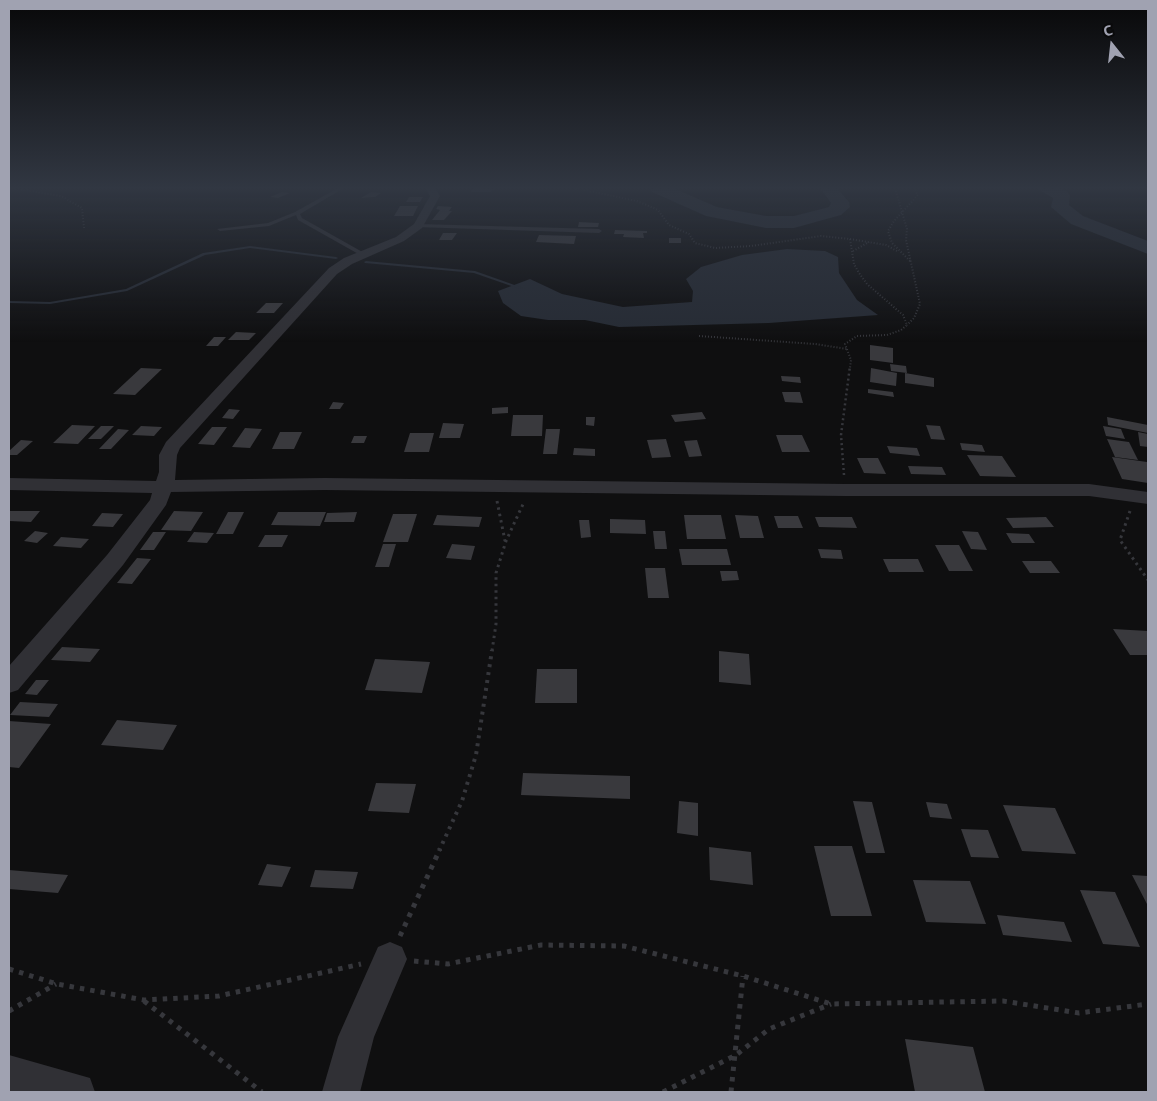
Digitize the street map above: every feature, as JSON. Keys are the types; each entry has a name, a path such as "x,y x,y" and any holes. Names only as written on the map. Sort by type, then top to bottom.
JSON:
{"street":[{"path":"9,683 115,560 159,502 168,472 168,455 172,446 333,271 340,265 399,239"},
{"path":"9,484 164,487 325,484 845,490 1089,490 1148,498"},
{"path":"341,1092 356,1037 390,959"},
{"path":"9,1074 76,1092"}],"lane":[{"path":"337,239 364,254"}],"path":[{"path":"693,239 695,243 715,248 759,245 798,239"},
{"path":"850,239 854,264 859,273 867,284 903,315 907,325"},
{"path":"854,239 886,245 900,252"},
{"path":"891,239 900,252 911,262"},
{"path":"845,490 841,435 851,360 845,344 857,336 887,335 901,330 914,318 920,304 906,239"},
{"path":"853,252 870,241"},
{"path":"699,336 815,344 847,349"},
{"path":"485,485 499,504 498,514 505,542"},
{"path":"390,959 462,802 476,754 496,624 496,574 505,542 531,485"},
{"path":"1126,494 1131,508 1120,540 1148,580"},
{"path":"9,969 57,984 144,1000 219,996 353,965 390,959 448,964 540,945 624,946 743,976 832,1004 1003,1001 1079,1013 1148,1004"},
{"path":"731,1092 743,976"},
{"path":"9,1011 57,984"},
{"path":"144,1000 262,1092"},
{"path":"663,1092 736,1055 769,1029 832,1004"}],"shaded area":[{"path":"787,249 825,251 838,257 839,273 857,300 878,315 769,323 619,327 585,320 548,320 521,316 503,303 498,291 530,279 562,294 623,307 692,302 693,291 686,279 701,267 742,255"}],"building":[{"path":"537,239 575,239 574,244 536,242"},
{"path":"669,239 681,239 681,243 669,243"},
{"path":"266,303 283,303 274,313 256,313"},
{"path":"236,332 256,333 249,340 228,340"},
{"path":"214,337 226,337 218,346 206,346"},
{"path":"870,345 893,348 893,363 870,360"},
{"path":"890,364 906,366 907,373 891,371"},
{"path":"141,368 162,369 135,395 113,394"},
{"path":"871,368 897,373 896,386 870,382"},
{"path":"905,373 934,378 934,387 905,383"},
{"path":"781,376 800,377 801,383 782,381"},
{"path":"868,389 893,392 894,397 868,393"},
{"path":"782,392 800,392 803,403 785,402"},
{"path":"333,402 344,403 340,409 329,409"},
{"path":"508,407 508,413 492,414 492,408"},
{"path":"229,409 240,410 233,419 222,418"},
{"path":"702,412 706,419 675,422 671,415"},
{"path":"513,415 543,415 542,436 511,436"},
{"path":"586,417 595,417 594,426 586,425"},
{"path":"1107,417 1148,425 1148,433 1108,425"},
{"path":"443,423 464,424 460,438 439,438"},
{"path":"72,425 95,426 78,444 53,443"},
{"path":"926,425 940,426 945,440 931,439"},
{"path":"101,426 114,426 101,439 88,439"},
{"path":"141,426 162,427 154,436 132,435"},
{"path":"1103,426 1121,429 1125,439 1106,436"},
{"path":"212,427 227,427 214,445 198,444"},
{"path":"245,428 262,429 250,448 232,447"},
{"path":"118,429 129,430 111,449 99,449"},
{"path":"546,429 560,429 557,454 543,454"},
{"path":"280,432 302,432 294,449 272,449"},
{"path":"1138,432 1148,434 1148,447 1140,446"},
{"path":"410,433 434,433 429,452 404,452"},
{"path":"776,435 802,435 810,452 782,452"},
{"path":"354,436 367,436 364,443 351,443"},
{"path":"666,439 671,457 652,458 647,440"},
{"path":"1107,439 1129,442 1138,460 1115,457"},
{"path":"21,440 33,441 17,455 9,455 9,451"},
{"path":"697,440 702,456 689,457 684,441"},
{"path":"960,443 982,445 985,452 962,450"},
{"path":"887,446 917,448 920,456 890,453"},
{"path":"574,448 595,449 595,456 573,455"},
{"path":"967,455 1002,456 1016,477 980,476"},
{"path":"1112,457 1147,462 1148,483 1122,479"},
{"path":"857,458 878,458 886,474 864,473"},
{"path":"908,466 942,467 946,475 911,474"},
{"path":"9,511 40,511 31,522 9,521"},
{"path":"174,511 203,512 191,531 161,530"},
{"path":"228,512 244,512 233,534 216,534"},
{"path":"278,512 326,512 320,526 271,525"},
{"path":"357,512 354,522 324,522 327,513"},
{"path":"102,513 123,514 113,527 92,526"},
{"path":"393,514 417,514 408,542 383,542"},
{"path":"437,515 482,517 479,527 433,525"},
{"path":"684,515 721,515 726,539 687,539"},
{"path":"735,515 758,516 764,538 740,538"},
{"path":"774,516 798,516 803,528 778,528"},
{"path":"815,517 852,517 857,528 819,527"},
{"path":"1046,517 1054,527 1013,528 1006,518"},
{"path":"610,519 645,520 646,534 610,533"},
{"path":"579,520 589,520 591,537 581,538"},
{"path":"35,531 48,533 37,543 24,541"},
{"path":"653,531 665,531 667,549 655,549"},
{"path":"962,531 978,532 987,550 971,549"},
{"path":"153,532 166,532 154,550 140,550"},
{"path":"194,532 214,533 207,543 187,542"},
{"path":"1006,533 1029,534 1035,543 1012,543"},
{"path":"265,535 288,535 282,547 258,547"},
{"path":"61,537 89,539 81,548 53,546"},
{"path":"383,544 396,544 389,567 375,567"},
{"path":"452,544 475,546 471,560 446,558"},
{"path":"935,545 959,545 973,571 949,571"},
{"path":"679,549 727,549 731,565 682,565"},
{"path":"818,549 841,550 843,559 821,558"},
{"path":"137,558 151,559 132,584 117,583"},
{"path":"883,559 918,559 924,572 889,572"},
{"path":"1022,561 1051,561 1060,573 1030,573"},
{"path":"645,568 665,568 669,598 648,598"},
{"path":"720,571 737,571 739,580 722,581"},
{"path":"1113,629 1148,631 1148,655 1130,655"},
{"path":"62,647 100,649 90,662 51,660"},
{"path":"719,651 749,654 751,685 719,682"},
{"path":"375,659 430,662 422,693 365,690"},
{"path":"537,669 577,669 577,703 535,703"},
{"path":"36,680 49,680 37,695 25,694"},
{"path":"20,702 58,704 49,717 10,715"},
{"path":"117,720 177,725 163,750 101,745"},
{"path":"9,721 51,724 19,768 9,767"},
{"path":"523,773 630,776 630,799 521,795"},
{"path":"376,783 416,784 409,813 368,811"},
{"path":"679,801 698,803 698,836 677,833"},
{"path":"853,801 872,802 885,853 866,853"},
{"path":"926,802 947,804 952,819 930,817"},
{"path":"1003,805 1055,808 1076,854 1022,851"},
{"path":"961,829 988,830 999,858 971,857"},
{"path":"814,846 852,846 872,916 831,916"},
{"path":"709,847 751,852 753,885 710,880"},
{"path":"267,864 291,867 282,887 258,885"},
{"path":"9,870 68,875 58,893 9,889"},
{"path":"315,870 358,872 353,889 310,887"},
{"path":"1132,875 1148,876 1148,906"},
{"path":"913,880 970,881 986,924 926,922"},
{"path":"1080,890 1115,892 1140,947 1103,944"},
{"path":"997,915 1064,922 1072,942 1003,935"},
{"path":"905,1039 973,1047 985,1092 915,1092"}],"waterway":[{"path":"1126,239 1148,248"},
{"path":"9,302 50,303 127,290 204,254 250,247 336,258"},
{"path":"366,262 475,272 521,288"}]}
